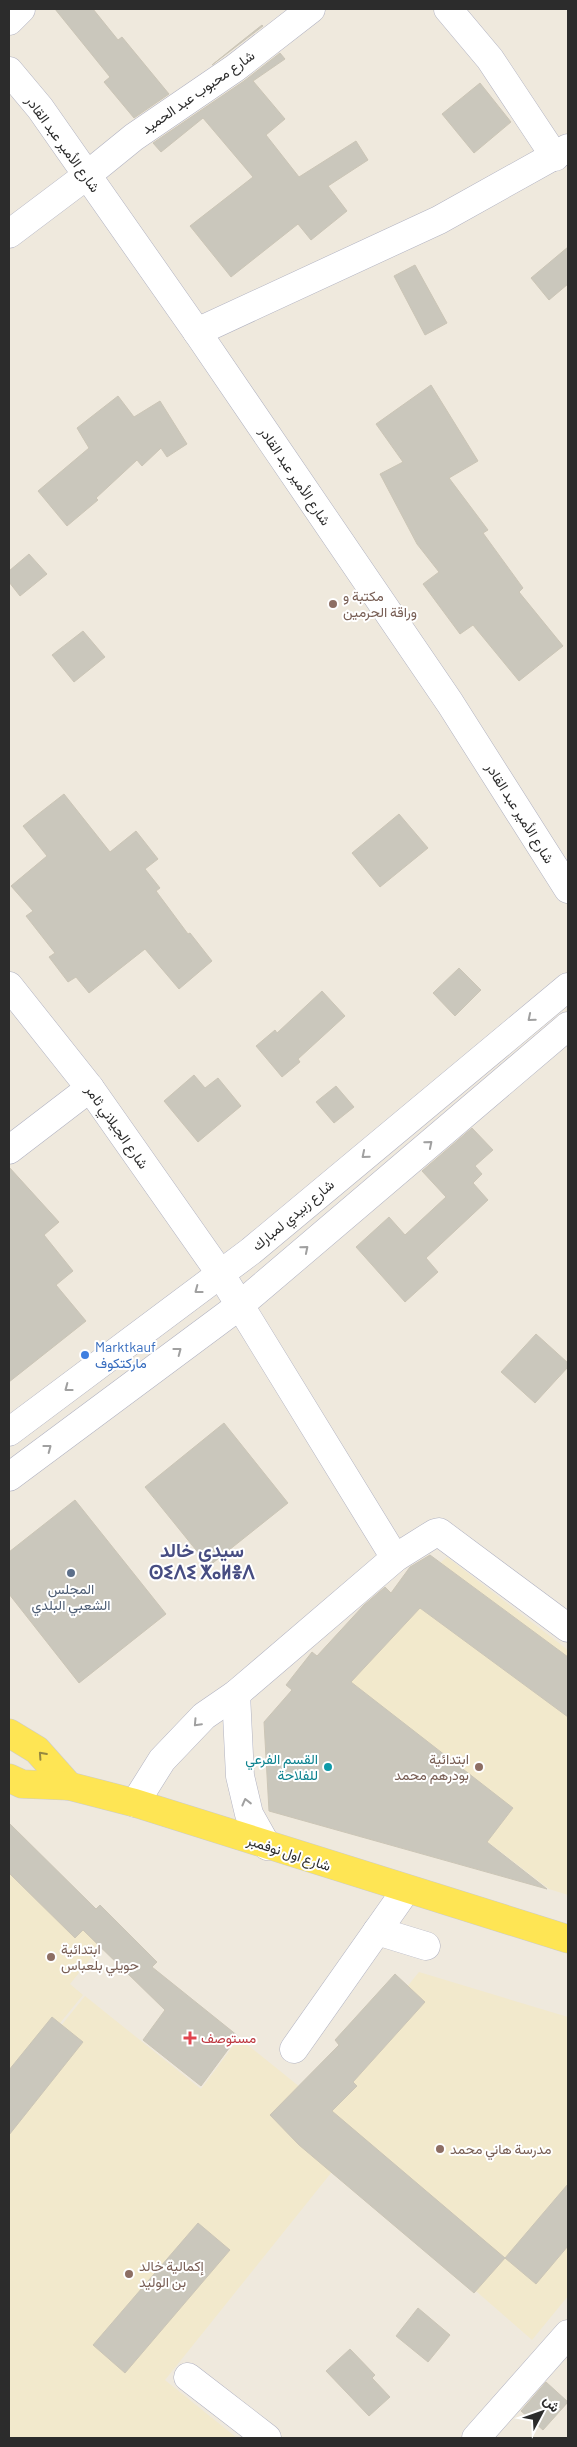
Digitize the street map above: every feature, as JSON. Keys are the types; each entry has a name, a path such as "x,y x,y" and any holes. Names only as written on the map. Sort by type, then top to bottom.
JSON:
{"main road":[{"path":"9,1733 37,1750 69,1786"},
{"name":"شارع اول نوفمبر","path":"9,1778 22,1784 69,1786 135,1803 406,1890 568,1939"}],"street":[{"path":"9,22 21,9"},
{"name":"شارع محبوب عبد الحميد","path":"9,234 134,137 235,68 311,9"},
{"path":"197,332 439,220 561,152 490,59 448,9"},
{"name":"شارع الأمير عبد القادر","path":"9,71 40,108 197,332 450,703 568,890"},
{"name":"شارع الجيلاني ثامر","path":"9,986 90,1088 220,1273 394,1558"},
{"name":"شارع زبيدي لمبارك","path":"9,1432 251,1251 568,987"},
{"path":"9,1477 239,1306 568,1026"},
{"path":"9,1150 90,1088"},
{"path":"135,1803 162,1760 204,1716 236,1694 394,1558 429,1536 439,1532 568,1628"},
{"path":"236,1694 240,1776 249,1814 267,1846"},
{"path":"294,2049 406,1890"},
{"path":"377,1931 426,1946"},
{"path":"476,2438 568,2334"},
{"path":"188,2377 267,2438"}],"shaded area":[{"name":"ابتدائية بودرهم محمد","path":"447,1557 568,1650 568,1895 549,1889 291,1691"},
{"name":"ابتدائية حويلي بلعباس","path":"9,1847 115,1928 70,1984 83,1995 9,2085"},
{"name":"إكمالية خالد بن الوليد","path":"419,1972 568,2017 568,2296 532,2340 335,2168 165,2380 237,2438 9,2438 9,2090 85,1996 201,2089 239,2038 316,2100"}],"building":[{"path":"55,9 93,9 118,40 122,37 169,94 134,118 104,82 110,77"},
{"path":"263,26 212,65 238,44"},
{"path":"280,53 285,59 253,81 285,119 266,135 299,177 356,141 368,160 328,186 347,211 311,240 298,224 231,277 190,226 253,177 203,118 161,152 153,143 244,81"},
{"path":"480,83 511,122 474,153 442,114"},
{"path":"568,247 568,284 549,300 531,278"},
{"path":"415,265 447,323 425,335 394,276"},
{"path":"431,385 478,461 449,478 488,530 483,533 523,588 519,592 563,646 519,681 473,625 460,634 423,584 439,572 417,544 380,474 403,462 376,424"},
{"path":"118,396 134,417 160,401 187,444 167,457 161,448 142,466 137,460 96,498 98,500 67,526 38,491 89,448 77,428"},
{"path":"29,554 47,574 20,596 9,582 9,571"},
{"path":"83,631 105,657 74,682 52,655"},
{"path":"64,794 110,852 136,831 158,859 145,869 160,888 156,891 188,934 190,933 212,961 179,989 145,949 89,993 76,977 68,982 49,957 55,953 26,916 33,911 11,886 47,856 23,826"},
{"path":"399,814 428,848 380,887 352,853"},
{"path":"459,968 481,990 455,1016 433,993"},
{"path":"322,991 345,1016 298,1059 300,1062 282,1077 256,1046 275,1030 277,1033"},
{"path":"194,1075 205,1088 218,1078 241,1106 198,1142 164,1101"},
{"path":"336,1086 354,1107 334,1123 316,1102"},
{"path":"472,1128 493,1150 475,1166 482,1174 473,1183 488,1200 426,1258 438,1272 405,1302 356,1247 389,1217 405,1235 446,1197 422,1171"},
{"path":"9,1167 59,1222 44,1235 73,1271 56,1285 86,1321 9,1382"},
{"path":"536,1334 568,1363 568,1367 535,1403 501,1372"},
{"path":"224,1423 288,1503 209,1566 145,1487"},
{"name":"المجلس الشعبي البلدي","path":"75,1500 166,1614 79,1683 9,1594 9,1552"},
{"path":"430,1555 568,1657 568,1717 420,1608 351,1682 513,1808 487,1842 547,1889 269,1811 264,1722 292,1690 286,1685 312,1652 317,1656 364,1605 385,1587 391,1593 410,1567"},
{"path":"9,1823 96,1909 100,1905 157,1962 152,1967 238,2036 201,2086 143,2040 165,2010 83,1930 75,1938 9,1873"},
{"path":"395,1974 425,2002 353,2082 357,2086 332,2111 505,2258 474,2293 299,2145 270,2115 339,2045 335,2040"},
{"path":"52,2017 83,2042 9,2135 9,2070"},
{"path":"568,2184 568,2246 536,2284 505,2258"},
{"path":"198,2223 230,2250 125,2373 93,2345"},
{"path":"418,2308 450,2335 428,2362 396,2336"},
{"path":"350,2349 375,2375 372,2378 390,2397 369,2416 326,2371"},
{"path":"546,2382 568,2402 543,2430 521,2411"}],"place":[{"name":"مكتبة و وراقة الحرمين","path":"333,604"},
{"name":"Marktkauf ماركتكوف","path":"85,1355"},
{"name":"المجلس الشعبي البلدي","path":"71,1573"},
{"name":"القسم الفرعي للفلاحة","path":"328,1767"},
{"name":"ابتدائية بودرهم محمد","path":"479,1767"},
{"name":"ابتدائية حويلي بلعباس","path":"51,1957"},
{"name":"مستوصف","path":"190,2038"},
{"name":"مدرسة هاني محمد","path":"440,2149"},
{"name":"إكمالية خالد بن الوليد","path":"129,2274"}],"district":[{"name":"سيدي خالد ⵙⵉⴷⵉ ⵅⴰⵍⴻⴷ","path":"202,1561"}]}
